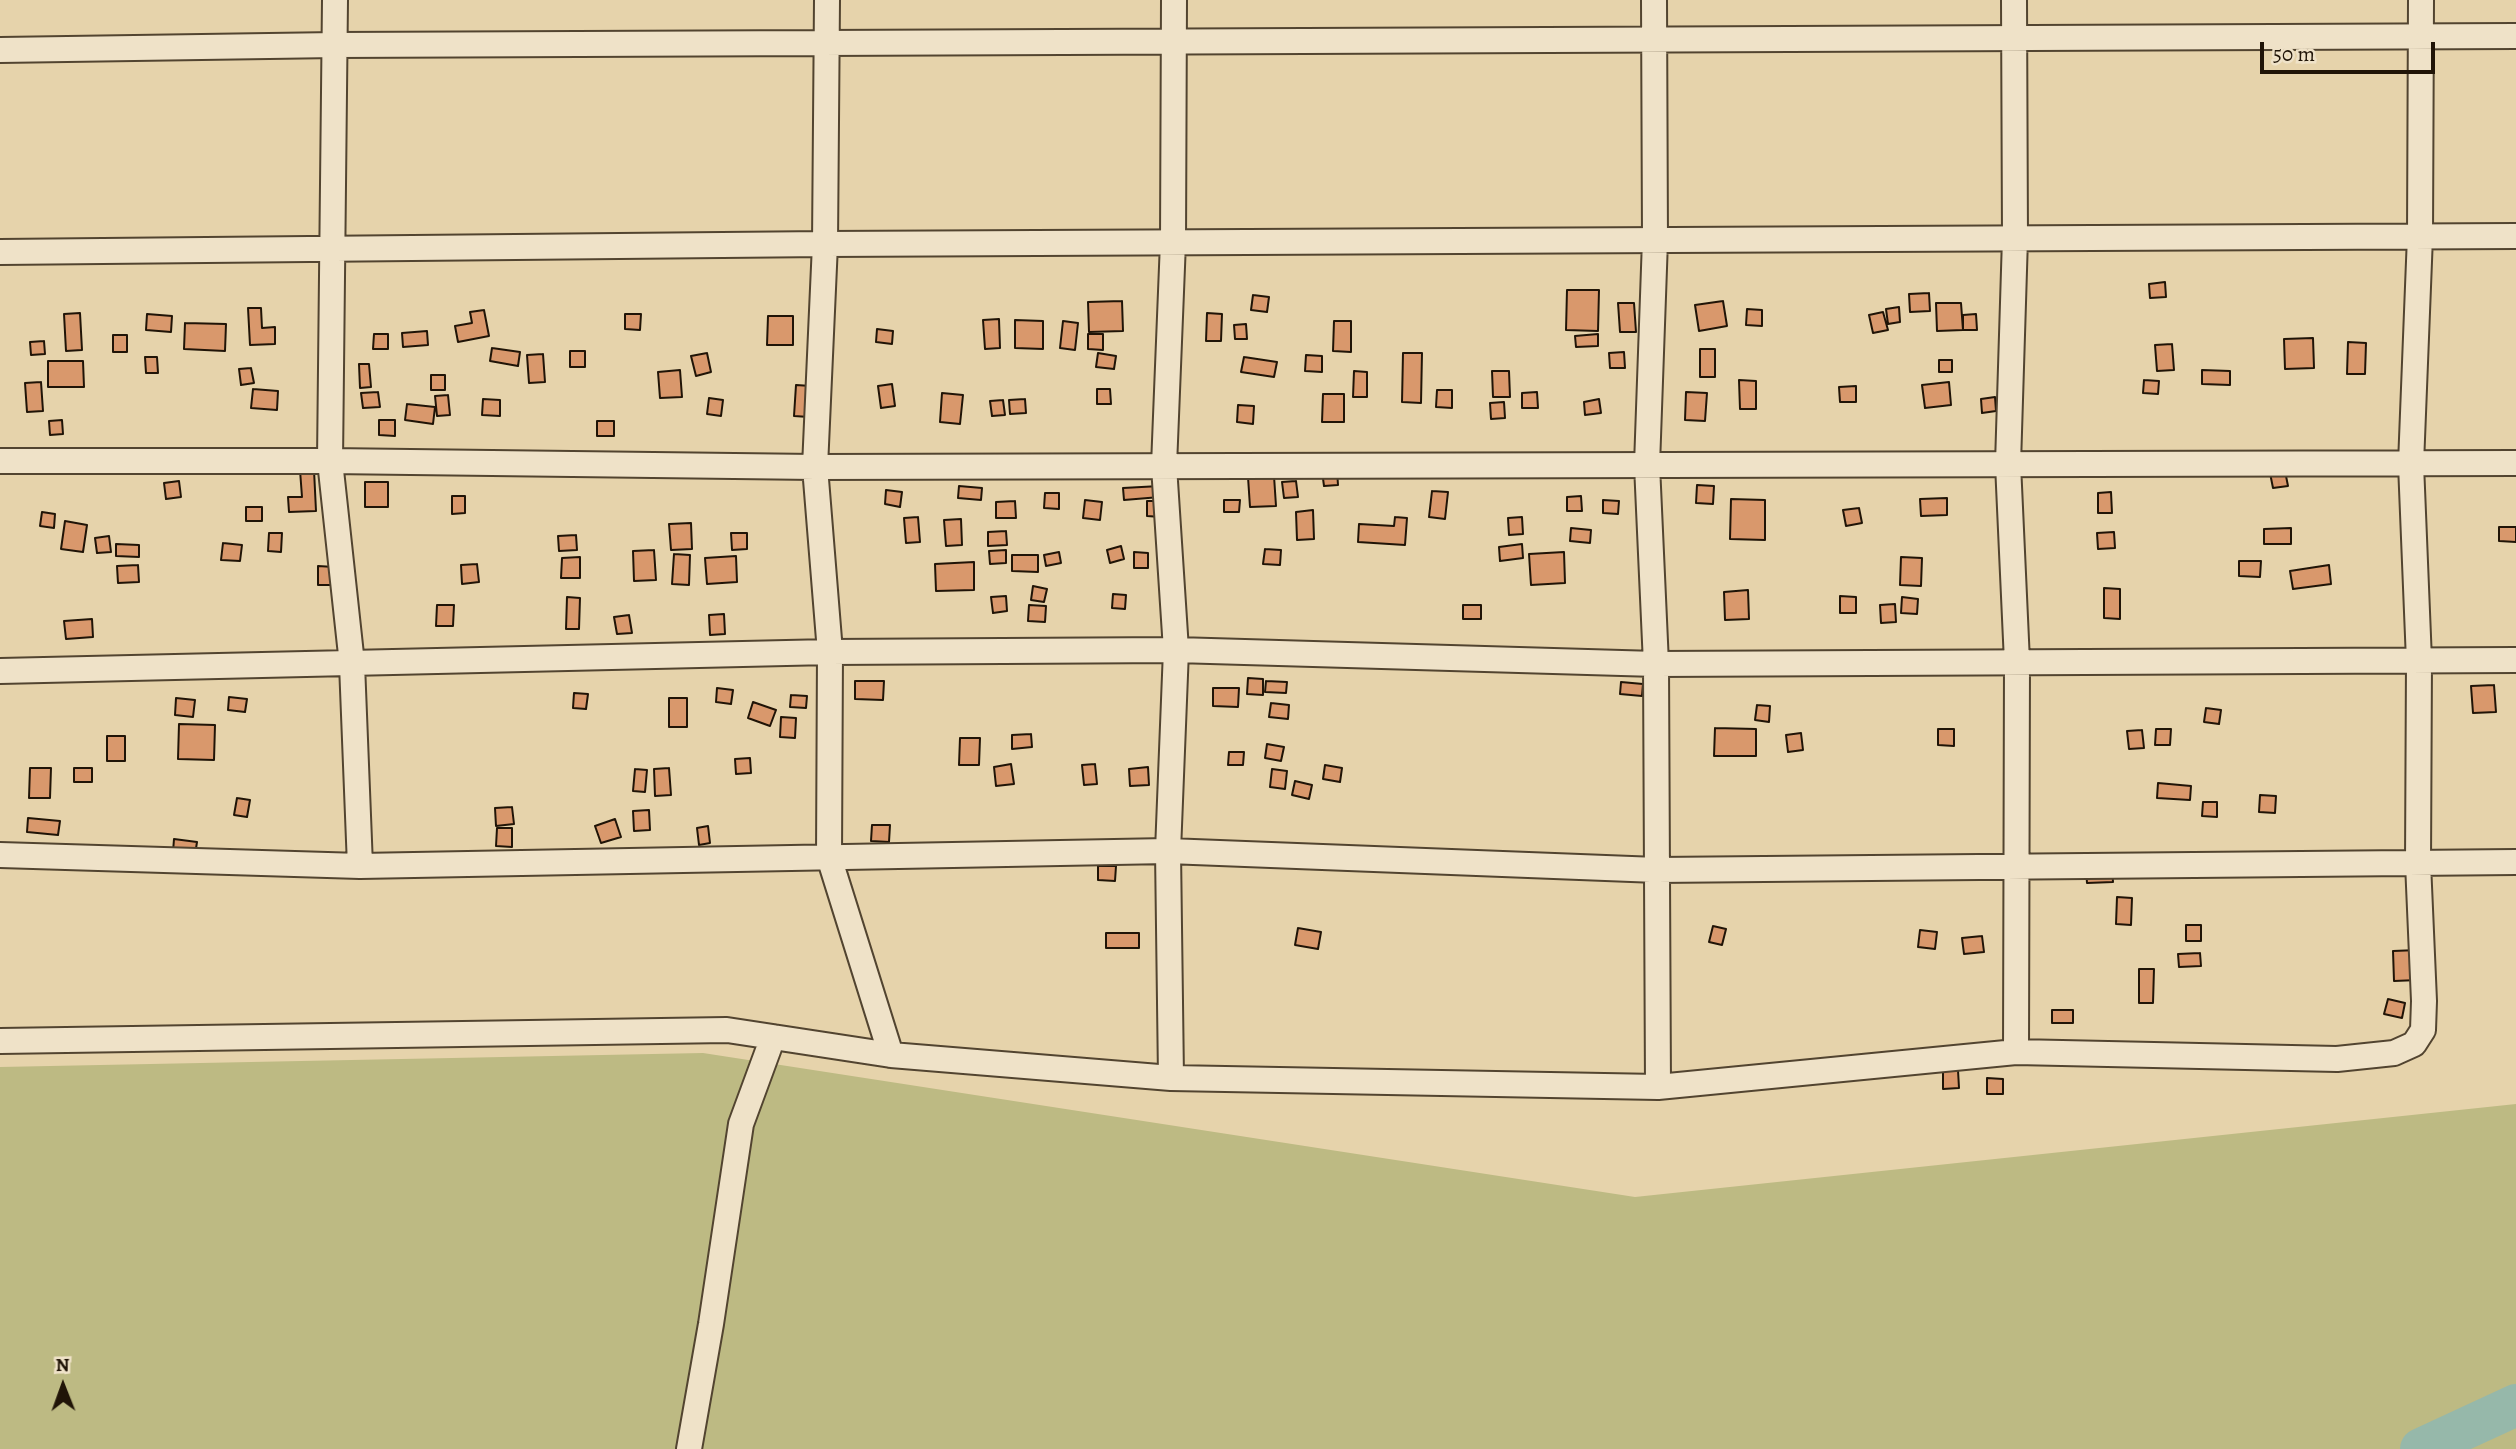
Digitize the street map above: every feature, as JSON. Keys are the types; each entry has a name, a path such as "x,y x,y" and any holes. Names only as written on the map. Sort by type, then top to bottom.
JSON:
{"street":[{"path":"335,0 330,461 352,664 360,866"},
{"path":"827,0 825,244 815,467 830,652 829,857 891,1055"},
{"path":"1171,1078 1168,851 1176,650 1164,466 1173,242 1174,0"},
{"path":"1654,0 1655,240 1647,465 1656,664 1658,1087"},
{"path":"2014,0 2015,238 2008,464 2017,662 2015,1052"},
{"path":"0,1041 727,1030 891,1055 1171,1078 1658,1087 2015,1052 2337,1059 2394,1053 2414,1044 2423,1030 2424,1001 2418,863 2418,661 2411,464 2420,236 2421,0"},
{"path":"0,50 336,45 2516,36"},
{"path":"0,252 825,244 2516,236"},
{"path":"0,461 330,461 815,467 2516,463"},
{"path":"0,671 830,652 1176,650 1656,664 2516,660"},
{"path":"0,855 360,866 1168,851 1657,870 2516,862"},
{"path":"689,1449 741,1125 772,1037"}],"shaded area":[{"path":"703,1053 1635,1197 2516,1104 2516,1449 0,1449 0,1067"}],"building":[{"path":"2165,282 2166,297 2150,298 2149,284"},
{"path":"1567,290 1599,290 1598,331 1566,330"},
{"path":"1929,293 1930,311 1910,312 1909,294"},
{"path":"1253,295 1269,297 1267,312 1251,310"},
{"path":"1122,301 1123,331 1089,332 1088,302"},
{"path":"1723,301 1727,326 1699,331 1695,305"},
{"path":"1618,303 1634,303 1636,332 1620,332"},
{"path":"1936,303 1961,303 1963,330 1937,331"},
{"path":"1899,307 1900,322 1888,324 1886,309"},
{"path":"248,308 261,308 262,328 275,327 275,344 250,345"},
{"path":"1747,309 1762,310 1762,326 1746,325"},
{"path":"484,310 489,336 458,342 455,326 472,323 470,312"},
{"path":"1883,312 1888,330 1873,333 1869,315"},
{"path":"80,313 82,350 66,351 64,314"},
{"path":"1207,313 1222,314 1221,341 1206,341"},
{"path":"147,314 172,316 171,332 146,330"},
{"path":"625,314 641,314 640,330 625,329"},
{"path":"1976,314 1977,330 1963,330 1963,315"},
{"path":"768,316 793,316 793,345 767,345"},
{"path":"999,319 1000,348 985,349 983,320"},
{"path":"1015,320 1043,321 1043,349 1015,348"},
{"path":"1063,321 1078,323 1075,350 1060,348"},
{"path":"1334,321 1351,321 1351,352 1333,351"},
{"path":"185,323 226,324 225,351 184,349"},
{"path":"1246,324 1247,339 1235,339 1234,325"},
{"path":"877,329 893,331 892,344 876,342"},
{"path":"427,331 428,345 403,347 402,333"},
{"path":"374,334 388,334 388,349 373,349"},
{"path":"1088,334 1103,334 1103,350 1088,349"},
{"path":"1598,334 1598,346 1576,347 1575,336"},
{"path":"113,335 127,335 127,352 113,352"},
{"path":"2313,338 2314,368 2285,369 2284,339"},
{"path":"44,341 45,354 31,355 30,342"},
{"path":"2348,342 2366,343 2365,374 2347,374"},
{"path":"2172,344 2174,370 2157,371 2155,345"},
{"path":"492,348 520,352 518,366 490,361"},
{"path":"1700,349 1715,349 1715,377 1700,377"},
{"path":"570,351 585,351 585,367 570,367"},
{"path":"1624,352 1625,368 1610,368 1609,353"},
{"path":"707,353 711,372 696,376 691,356"},
{"path":"1098,353 1116,356 1114,369 1096,367"},
{"path":"1403,353 1422,353 1421,403 1402,402"},
{"path":"543,354 545,382 529,383 527,355"},
{"path":"1306,355 1322,356 1322,372 1305,371"},
{"path":"145,357 157,357 158,373 146,373"},
{"path":"1244,357 1277,362 1274,377 1241,372"},
{"path":"1939,360 1952,360 1952,372 1939,372"},
{"path":"48,361 83,361 84,387 48,387"},
{"path":"359,364 369,364 371,387 360,388"},
{"path":"251,368 254,383 241,385 239,369"},
{"path":"680,370 682,397 660,398 658,372"},
{"path":"2202,370 2230,371 2230,385 2202,384"},
{"path":"1354,371 1367,372 1367,397 1353,397"},
{"path":"1492,371 1509,371 1510,397 1493,397"},
{"path":"431,375 445,375 445,390 431,390"},
{"path":"1739,380 1756,381 1756,409 1740,409"},
{"path":"2144,380 2159,381 2158,394 2143,393"},
{"path":"41,382 43,411 27,412 25,383"},
{"path":"1949,382 1951,405 1925,408 1922,385"},
{"path":"892,384 895,406 881,408 878,386"},
{"path":"796,385 811,386 809,417 794,416"},
{"path":"1856,386 1856,402 1840,402 1839,387"},
{"path":"253,389 278,391 277,410 251,408"},
{"path":"1097,389 1110,389 1111,404 1097,404"},
{"path":"1437,390 1452,390 1452,408 1436,407"},
{"path":"378,392 380,407 363,408 361,393"},
{"path":"1537,392 1538,408 1522,408 1522,393"},
{"path":"1686,392 1707,393 1705,421 1685,420"},
{"path":"942,393 963,395 960,424 940,422"},
{"path":"1323,394 1344,394 1344,422 1322,422"},
{"path":"448,395 450,415 437,416 435,396"},
{"path":"1995,397 1996,411 1982,413 1981,399"},
{"path":"709,398 723,400 721,416 707,414"},
{"path":"483,399 500,400 500,416 482,415"},
{"path":"1025,399 1026,413 1010,414 1009,400"},
{"path":"1599,399 1601,413 1585,415 1584,402"},
{"path":"1003,400 1005,415 992,416 990,401"},
{"path":"1504,402 1505,418 1491,419 1490,403"},
{"path":"407,404 435,407 433,424 405,420"},
{"path":"1238,405 1254,406 1253,424 1237,422"},
{"path":"62,420 63,434 50,435 49,421"},
{"path":"379,420 395,420 395,436 379,435"},
{"path":"597,421 614,421 614,436 597,436"},
{"path":"300,470 314,470 316,511 289,512 288,497 302,497"},
{"path":"1337,470 1338,485 1324,486 1322,471"},
{"path":"2285,471 2288,486 2273,488 2270,473"},
{"path":"1274,476 1276,506 1250,507 1248,477"},
{"path":"179,481 181,497 166,499 164,483"},
{"path":"1296,481 1298,497 1284,498 1282,482"},
{"path":"365,482 388,482 388,507 365,507"},
{"path":"1697,485 1714,486 1713,504 1696,503"},
{"path":"959,486 982,488 981,500 958,498"},
{"path":"1160,486 1160,497 1124,500 1123,488"},
{"path":"886,490 902,492 900,507 885,504"},
{"path":"1432,491 1448,492 1445,519 1429,517"},
{"path":"2111,492 2112,513 2098,513 2098,493"},
{"path":"1045,493 1059,493 1059,509 1044,508"},
{"path":"452,496 465,496 465,513 452,514"},
{"path":"1581,496 1582,511 1567,511 1567,497"},
{"path":"1947,498 1947,515 1921,516 1920,499"},
{"path":"1731,499 1765,500 1765,540 1730,539"},
{"path":"1085,500 1102,502 1100,520 1083,518"},
{"path":"1224,500 1240,500 1239,512 1224,512"},
{"path":"1603,500 1619,501 1618,514 1603,513"},
{"path":"1015,501 1016,518 996,518 996,502"},
{"path":"1147,501 1161,501 1161,517 1147,516"},
{"path":"246,507 262,507 262,521 246,521"},
{"path":"1859,508 1862,523 1846,526 1843,510"},
{"path":"1313,510 1314,539 1297,540 1296,512"},
{"path":"42,512 55,514 54,528 40,526"},
{"path":"918,517 920,542 906,543 904,518"},
{"path":"1395,517 1407,518 1405,545 1358,542 1359,524 1394,526"},
{"path":"1522,517 1523,534 1509,535 1508,518"},
{"path":"961,519 962,545 946,546 944,520"},
{"path":"65,521 87,525 83,552 61,549"},
{"path":"691,523 692,549 671,550 669,524"},
{"path":"2499,527 2516,527 2516,542 2499,541"},
{"path":"1571,528 1591,530 1590,543 1570,541"},
{"path":"2291,528 2291,544 2264,544 2264,529"},
{"path":"1006,531 1007,545 988,546 988,532"},
{"path":"2114,532 2115,548 2098,549 2097,533"},
{"path":"269,533 282,533 281,552 268,551"},
{"path":"731,533 747,533 747,549 732,550"},
{"path":"576,535 577,550 559,551 558,536"},
{"path":"109,536 111,552 97,553 95,538"},
{"path":"223,543 242,545 240,561 221,560"},
{"path":"116,544 139,545 139,557 116,556"},
{"path":"1522,544 1523,558 1500,561 1499,547"},
{"path":"1121,546 1124,559 1110,563 1107,550"},
{"path":"1265,549 1281,550 1280,565 1263,564"},
{"path":"654,550 656,580 634,581 633,551"},
{"path":"1006,550 1006,563 990,564 989,551"},
{"path":"1059,552 1061,563 1046,566 1044,555"},
{"path":"1134,552 1148,553 1148,568 1134,568"},
{"path":"1564,552 1565,583 1531,585 1529,554"},
{"path":"674,554 690,555 689,585 672,584"},
{"path":"1012,555 1038,555 1038,572 1012,571"},
{"path":"736,556 737,582 707,584 705,558"},
{"path":"580,557 580,578 561,578 562,558"},
{"path":"1901,557 1922,558 1921,586 1900,585"},
{"path":"2239,561 2261,561 2260,577 2239,576"},
{"path":"974,562 974,590 936,591 935,564"},
{"path":"477,564 479,582 462,584 461,565"},
{"path":"138,565 139,582 118,583 117,566"},
{"path":"2329,565 2331,584 2293,589 2290,571"},
{"path":"318,566 334,567 334,585 318,585"},
{"path":"1033,586 1047,589 1044,602 1031,600"},
{"path":"2104,588 2120,589 2120,619 2104,618"},
{"path":"1748,590 1749,619 1725,620 1724,592"},
{"path":"1113,594 1126,595 1125,609 1112,608"},
{"path":"1006,596 1007,611 993,613 991,597"},
{"path":"1840,596 1856,597 1856,613 1840,613"},
{"path":"567,597 580,598 579,629 566,629"},
{"path":"1902,597 1918,599 1917,614 1901,613"},
{"path":"1895,604 1896,622 1881,623 1880,605"},
{"path":"437,605 454,605 453,626 436,626"},
{"path":"1029,605 1046,606 1045,622 1028,621"},
{"path":"1463,605 1481,605 1481,619 1463,619"},
{"path":"724,614 725,634 710,635 709,615"},
{"path":"629,615 632,633 617,634 614,617"},
{"path":"92,619 93,637 66,639 64,621"},
{"path":"1248,678 1263,679 1263,695 1247,694"},
{"path":"855,681 884,681 883,700 855,699"},
{"path":"1266,681 1287,682 1286,693 1265,692"},
{"path":"1621,682 1643,684 1642,696 1620,694"},
{"path":"2494,685 2496,712 2473,713 2471,686"},
{"path":"717,688 733,690 731,704 716,702"},
{"path":"1213,688 1239,688 1238,707 1213,706"},
{"path":"574,693 588,694 586,709 573,708"},
{"path":"791,695 807,696 806,708 790,707"},
{"path":"229,697 247,699 245,712 228,710"},
{"path":"176,698 195,700 193,717 175,715"},
{"path":"669,698 687,698 687,727 669,727"},
{"path":"753,702 776,710 770,726 748,718"},
{"path":"1271,703 1289,705 1288,719 1269,717"},
{"path":"1757,705 1770,706 1769,722 1755,720"},
{"path":"2206,708 2221,710 2219,724 2204,722"},
{"path":"781,717 796,718 795,738 780,737"},
{"path":"179,724 215,725 214,760 178,759"},
{"path":"1715,728 1756,729 1756,756 1714,756"},
{"path":"1938,729 1954,729 1954,746 1938,745"},
{"path":"2156,729 2171,729 2170,745 2155,745"},
{"path":"2142,730 2144,748 2129,749 2127,731"},
{"path":"1801,733 1803,750 1788,752 1786,735"},
{"path":"1031,734 1032,747 1012,749 1012,735"},
{"path":"107,736 125,736 125,761 107,761"},
{"path":"960,738 980,738 979,765 959,765"},
{"path":"1267,744 1284,747 1281,761 1265,758"},
{"path":"1229,752 1244,752 1243,765 1228,765"},
{"path":"750,758 751,773 736,774 735,759"},
{"path":"1011,764 1014,784 996,786 994,767"},
{"path":"1095,764 1097,784 1084,785 1082,765"},
{"path":"1325,765 1342,768 1340,782 1323,779"},
{"path":"1148,767 1149,785 1130,786 1129,769"},
{"path":"30,768 51,768 50,798 29,798"},
{"path":"74,768 92,768 92,782 74,782"},
{"path":"669,768 671,795 655,796 654,769"},
{"path":"635,769 647,770 645,792 633,791"},
{"path":"1272,769 1287,771 1285,789 1270,787"},
{"path":"1295,781 1312,785 1309,799 1292,795"},
{"path":"2158,783 2191,786 2190,800 2157,798"},
{"path":"2260,795 2276,796 2275,813 2259,812"},
{"path":"237,798 250,800 247,817 234,815"},
{"path":"2203,802 2217,802 2217,817 2202,816"},
{"path":"512,807 514,824 496,826 495,808"},
{"path":"649,810 650,830 634,831 633,811"},
{"path":"28,818 60,821 58,835 27,832"},
{"path":"615,819 621,837 601,843 595,826"},
{"path":"872,825 890,825 889,842 871,841"},
{"path":"708,826 710,843 699,845 697,828"},
{"path":"497,828 512,828 512,847 496,846"},
{"path":"174,839 197,842 195,855 173,852"},
{"path":"1098,866 1116,866 1115,881 1098,880"},
{"path":"2112,867 2113,882 2087,883 2086,869"},
{"path":"2117,897 2132,898 2131,925 2116,924"},
{"path":"2186,925 2201,925 2201,941 2186,941"},
{"path":"1713,926 1726,929 1722,945 1709,942"},
{"path":"1298,928 1321,932 1318,949 1295,945"},
{"path":"1920,930 1937,932 1935,949 1918,947"},
{"path":"1106,933 1139,933 1139,948 1106,948"},
{"path":"1982,936 1984,952 1964,954 1962,938"},
{"path":"2418,950 2418,980 2394,981 2393,951"},
{"path":"2200,953 2201,966 2179,967 2178,954"},
{"path":"2139,969 2154,969 2153,1003 2139,1003"},
{"path":"2388,999 2405,1003 2402,1018 2384,1014"},
{"path":"2052,1010 2073,1010 2073,1023 2052,1023"},
{"path":"1958,1070 1959,1088 1943,1089 1943,1071"},
{"path":"1987,1078 2003,1079 2003,1094 1987,1094"}],"waterway":[{"path":"2421,1449 2516,1405"}]}
